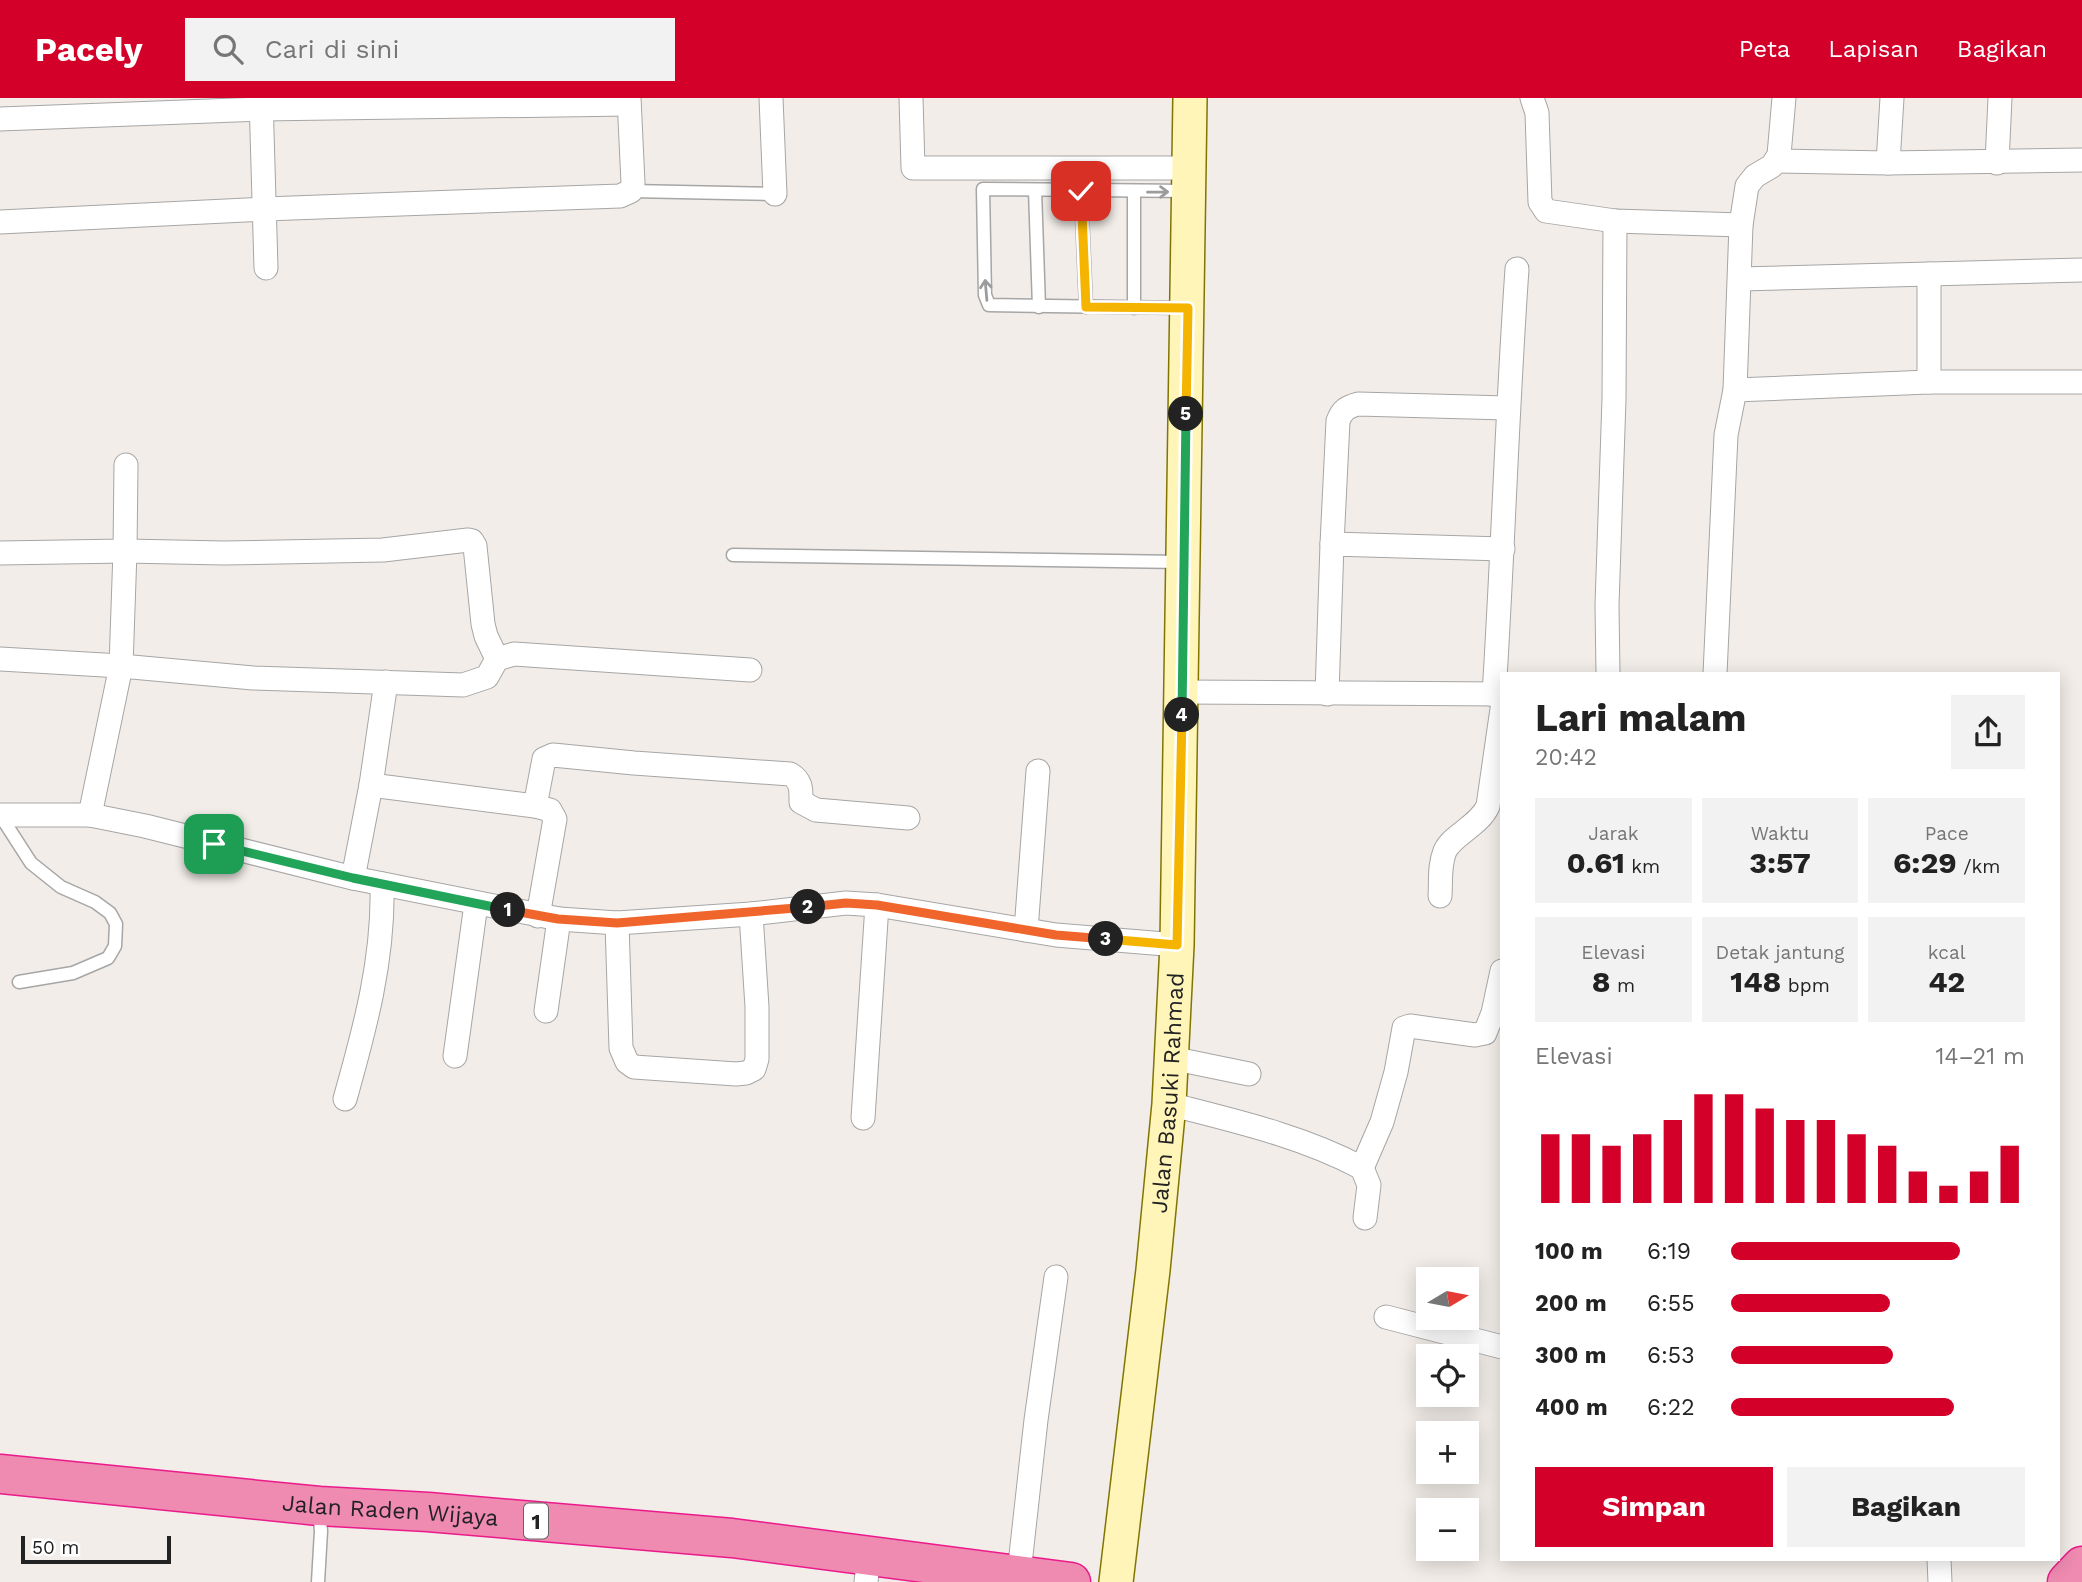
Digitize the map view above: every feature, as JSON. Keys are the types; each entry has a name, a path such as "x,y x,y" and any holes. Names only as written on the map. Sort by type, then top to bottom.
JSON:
{"highway":[{"name":"Jalan Raden Wijaya","path":"0,1474 319,1506 428,1512 732,1538 868,1568 1071,1582"},
{"path":"2067,1582 2082,1566"}],"main road":[{"name":"Jalan Basuki Rahmad","path":"1116,1582 1158,1224 1169,1104 1177,945 1190,98"}],"street":[{"path":"771,98 775,194"},
{"path":"911,98 913,168 1190,180"},
{"path":"1532,98 1537,113 1541,207 1550,213 1615,221 1741,226"},
{"path":"1715,672 1726,435 1735,390 1741,226 1747,186 1776,161 1781,144 1784,98"},
{"path":"1888,163 1892,98"},
{"path":"1997,163 2000,98"},
{"path":"0,119 261,103 629,101 634,183 631,191 620,196 0,222"},
{"path":"261,103 266,268"},
{"path":"1776,161 1997,163 2079,160"},
{"path":"1608,672 1615,221"},
{"path":"1440,896 1441,867 1446,848 1483,817 1488,806 1499,699 1507,408 1517,269"},
{"path":"1740,279 2082,270"},
{"path":"1929,274 1929,382"},
{"path":"1735,390 1929,382 2082,382"},
{"path":"1326,694 1338,421 1341,412 1358,404 1507,408"},
{"path":"90,815 121,666 126,465"},
{"path":"0,553 383,550 468,540 475,546 486,636 497,659"},
{"path":"1332,544 1503,549"},
{"path":"0,659 253,678 472,684 487,677 497,659 514,654 750,670"},
{"path":"353,878 371,785 386,682"},
{"path":"1182,692 1499,699"},
{"path":"535,806 544,760 553,755 790,774 796,777 802,787 802,802 807,807 908,818"},
{"path":"1026,930 1038,771"},
{"path":"371,785 550,810 555,819 548,918 546,1011"},
{"path":"0,814 90,815 145,826 353,878 548,918 617,923 751,914 846,903 877,905 1056,935 1177,945"},
{"path":"345,1099 371,1007 382,940 382,884"},
{"path":"455,1056 476,904"},
{"path":"863,1118 877,905"},
{"path":"617,923 621,1048 627,1062 634,1067 736,1074 754,1069 757,1059 757,1007 751,914"},
{"path":"1362,1168 1382,1122 1396,1072 1404,1028 1410,1026 1475,1035 1485,1033 1493,1013 1500,980"},
{"path":"1171,1058 1249,1074"},
{"path":"1169,1104 1322,1148 1362,1168 1367,1176 1370,1198 1365,1218"},
{"path":"1018,1579 1056,1277"},
{"path":"1385,1317 1500,1342"},
{"path":"1939,1561 1940,1582"}],"lane":[{"path":"1188,308 989,306 985,295 983,189 1134,192 1190,180"},
{"path":"1035,190 1039,307"},
{"path":"631,191 775,194"},
{"path":"1081,191 1086,307"},
{"path":"1134,192 1134,307"},
{"path":"733,555 1183,562"},
{"path":"0,814 31,863 61,887 95,902 110,913 117,924 115,946 107,958 73,973 19,982"},
{"path":"318,1582 321,1531 319,1506"}],"route":[{"path":"214,844 353,878 558,919 617,923 751,914 846,903 877,905 1056,935 1177,945 1188,308 1086,307 1081,191"}]}
